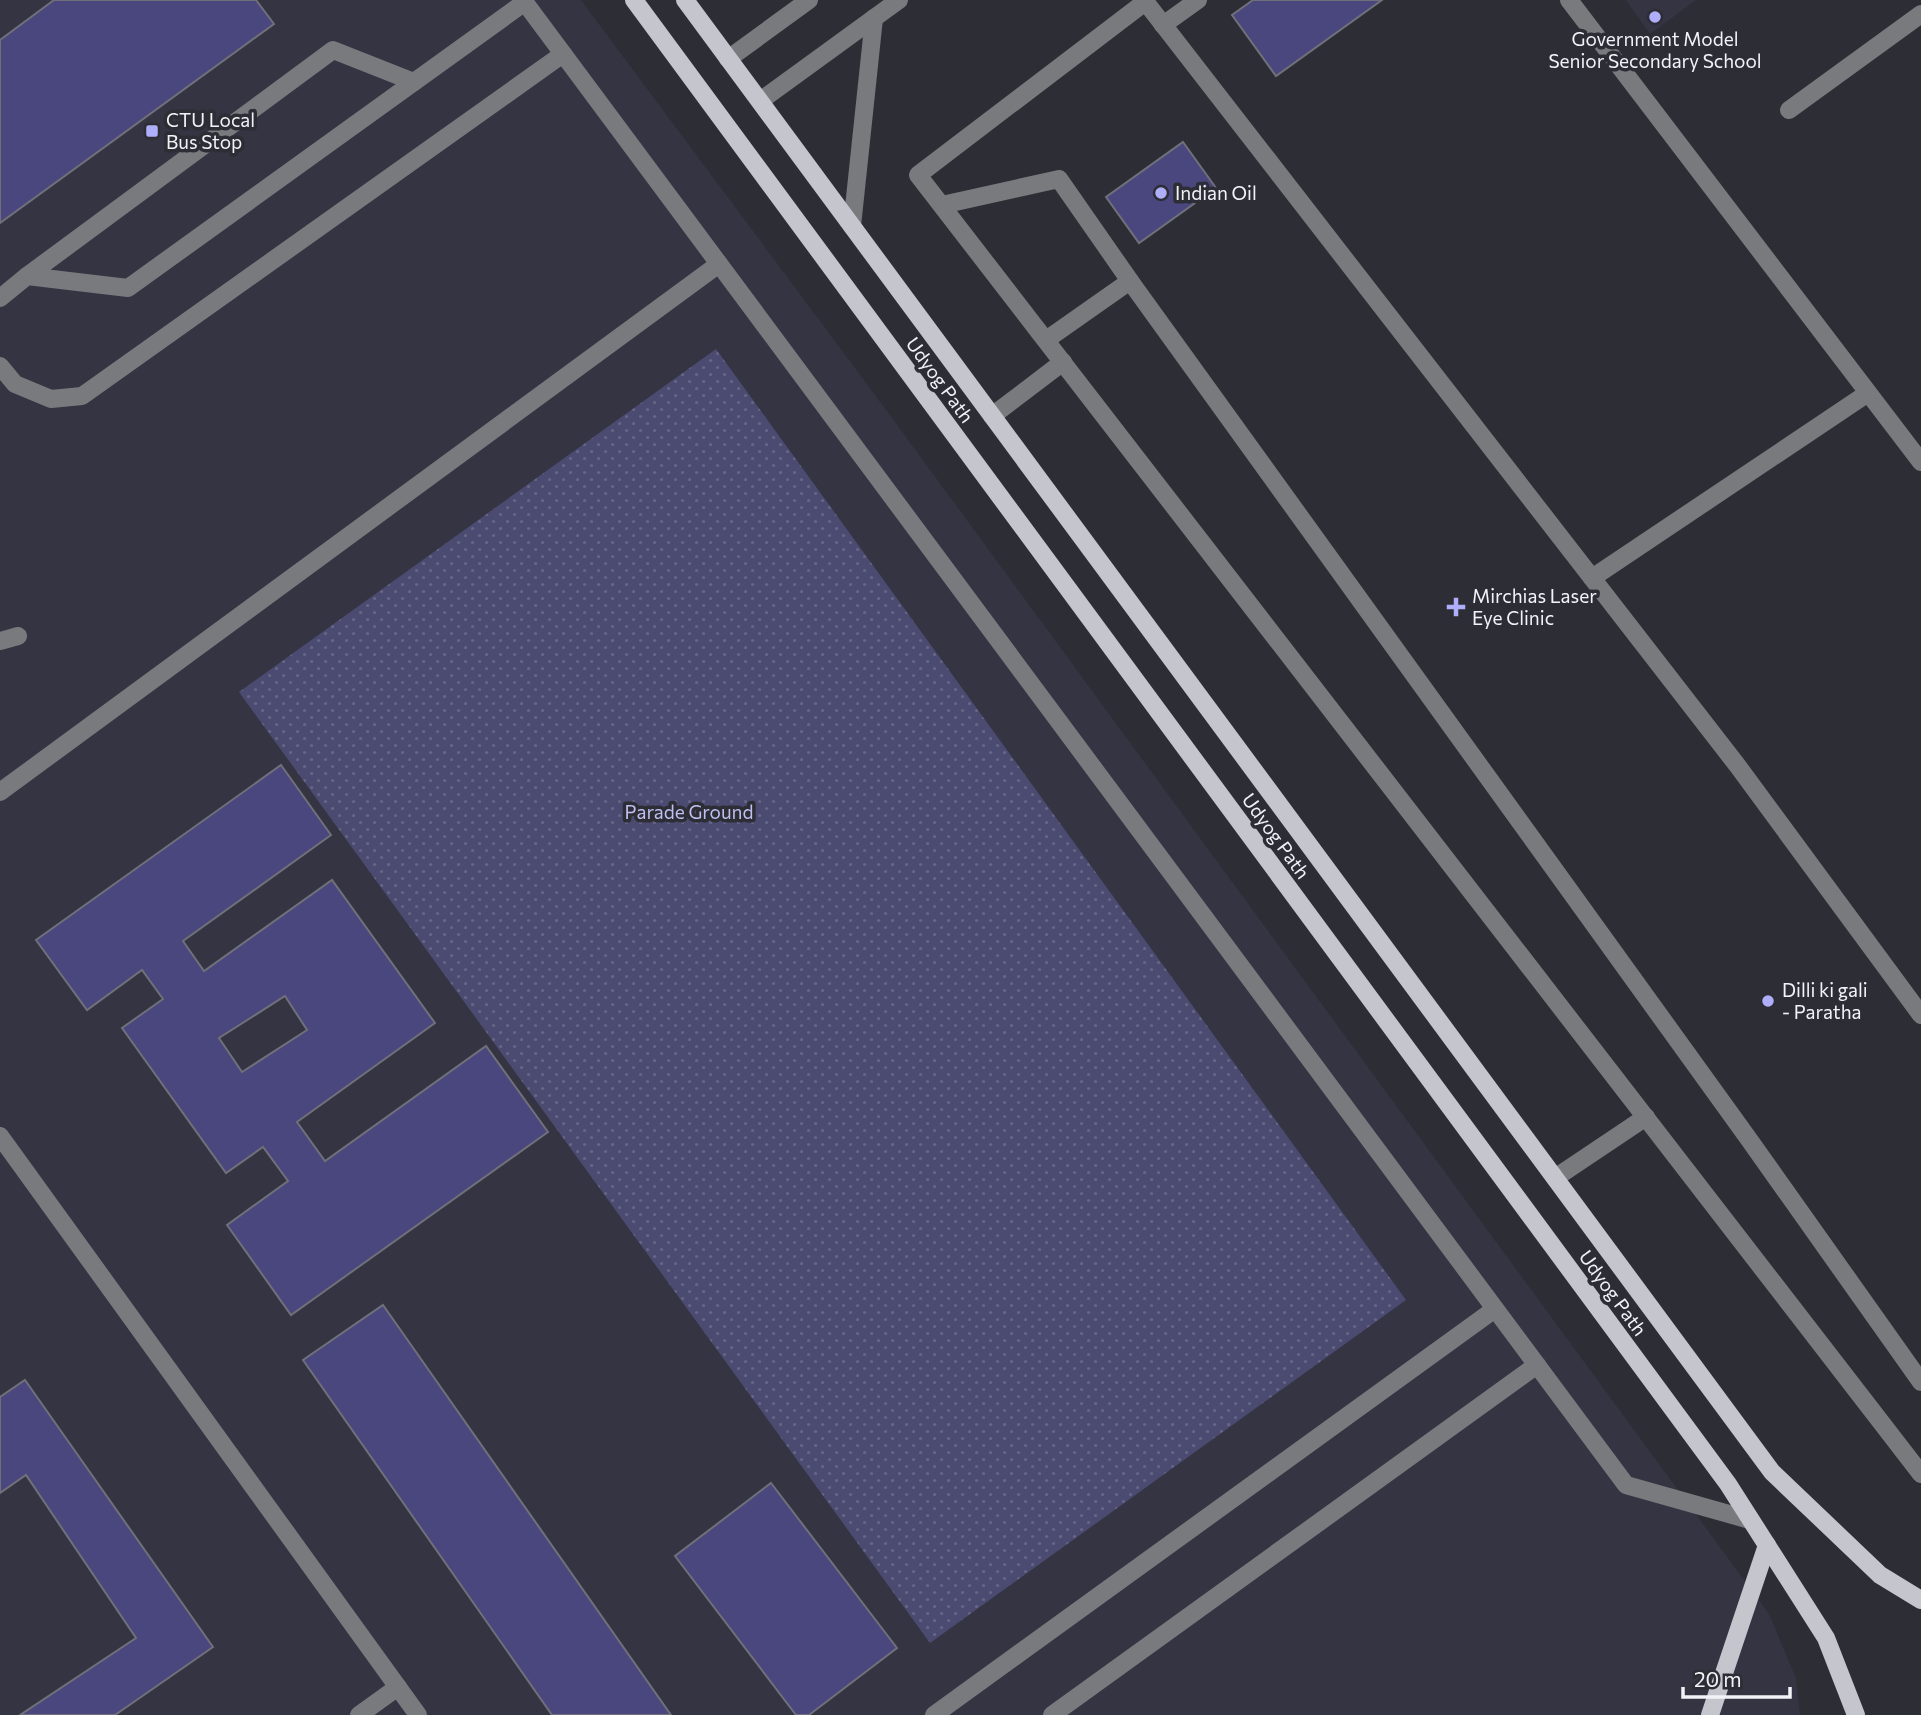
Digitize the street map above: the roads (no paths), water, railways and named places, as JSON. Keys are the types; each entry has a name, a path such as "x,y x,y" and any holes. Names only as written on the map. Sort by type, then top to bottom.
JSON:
{"main road":[{"name":"Udyog Path","path":"634,0 1728,1484 1826,1638 1856,1715"},
{"name":"Udyog Path","path":"685,0 1772,1472 1880,1575 1918,1596"},
{"path":"1710,1715 1767,1545"}],"street":[{"path":"729,58 808,0"},
{"path":"760,101 899,0"},
{"path":"1163,25 1198,0"},
{"path":"1569,0 1921,462"},
{"path":"27,276 128,288 524,1 1626,1485 1751,1520"},
{"path":"1921,1015 1737,765 1145,1 919,175 1921,1474"},
{"path":"1789,110 1921,14"},
{"path":"852,226 874,18"},
{"path":"0,298 332,50 414,82"},
{"path":"0,366 15,384 51,399 82,396 563,54"},
{"path":"942,205 1059,179 1921,1382"},
{"path":"0,792 719,264"},
{"path":"1046,340 1130,281"},
{"path":"992,416 1063,362"},
{"path":"1592,578 1868,393"},
{"path":"0,641 18,636"},
{"path":"1555,1178 1646,1117"},
{"path":"0,1136 418,1715"},
{"path":"934,1715 1495,1309"},
{"path":"1052,1715 1537,1365"},
{"path":"359,1715 398,1687"}],"place":[{"name":"Government Model Senior Secondary School","path":"1655,17"},
{"name":"CTU Local Bus Stop","path":"152,131"},
{"name":"Indian Oil","path":"1161,193"},
{"name":"Mirchias Laser Eye Clinic","path":"1456,607"},
{"name":"Dilli ki gali - Paratha","path":"1768,1001"}],"park label":[{"name":"Parade Ground","path":"689,812"}]}
